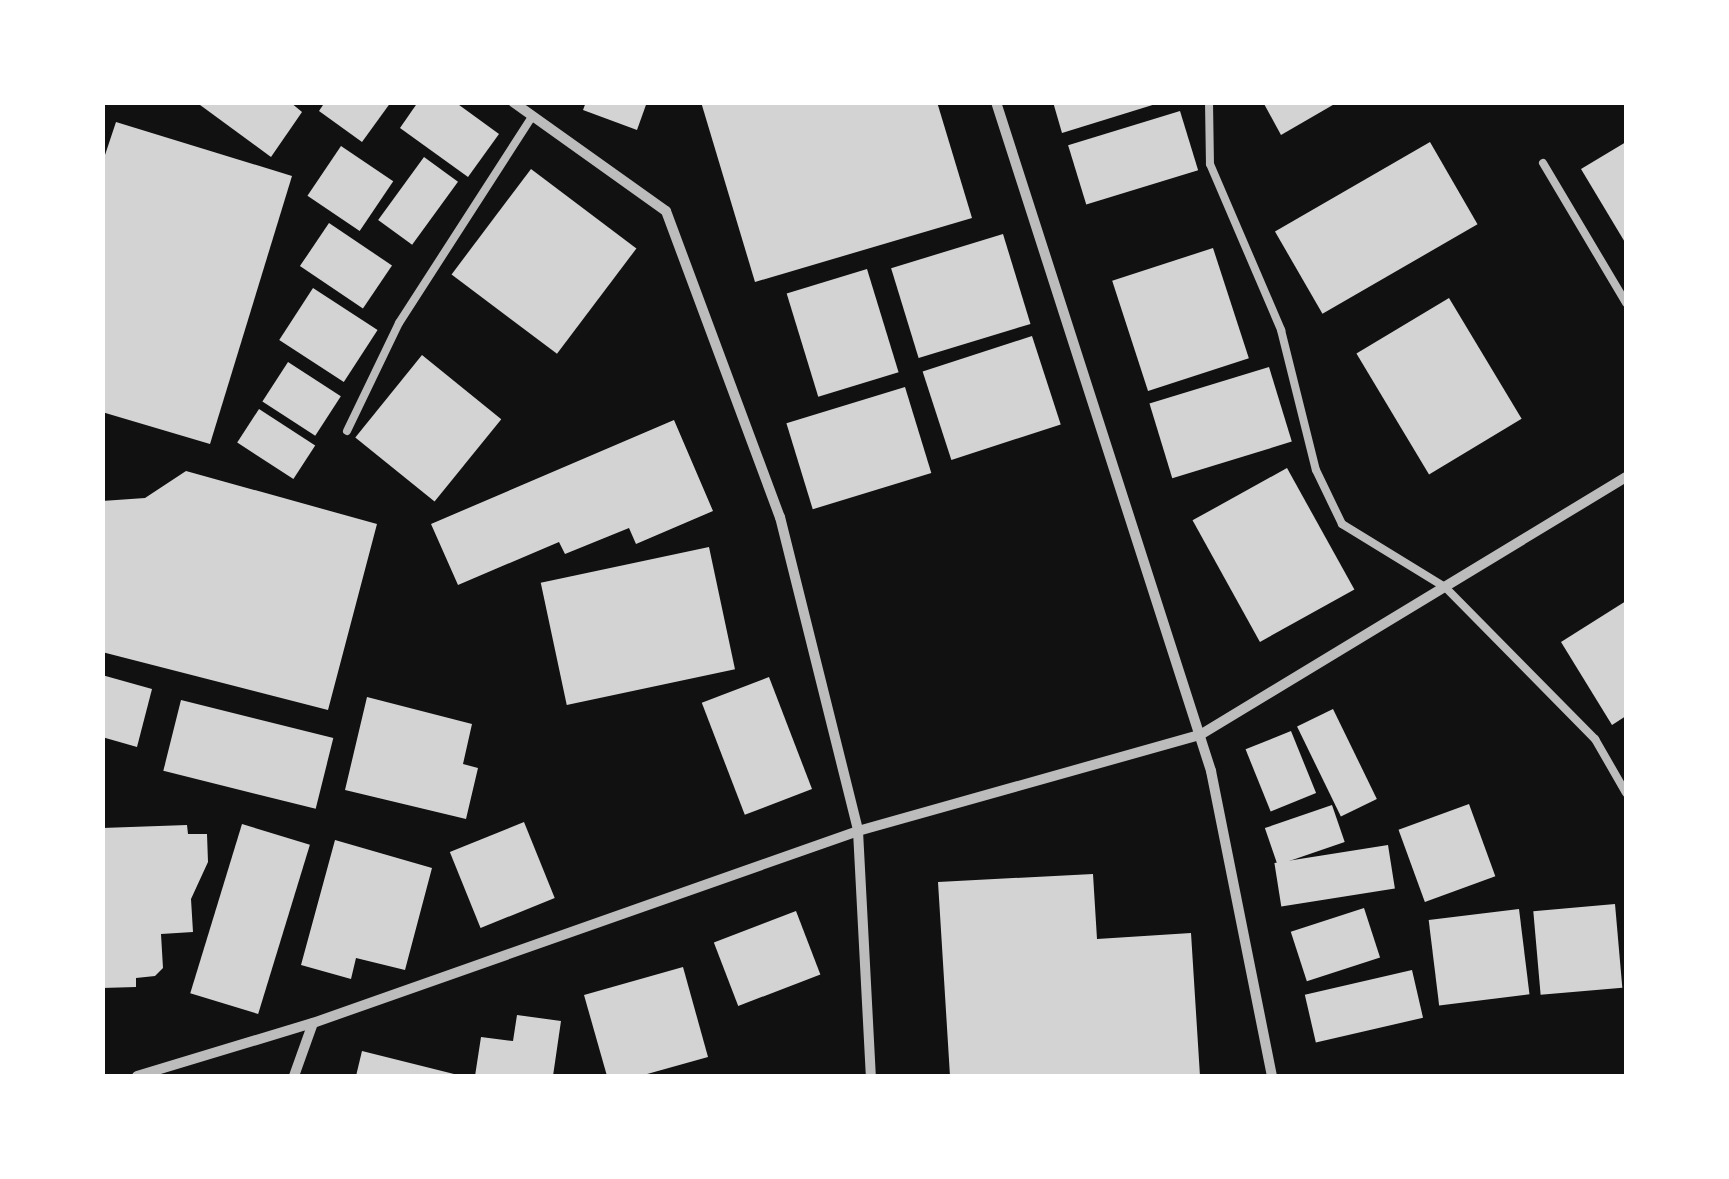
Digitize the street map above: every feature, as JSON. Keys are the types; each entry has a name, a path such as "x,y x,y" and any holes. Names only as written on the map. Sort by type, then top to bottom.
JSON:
{"street":[{"path":"513,102 666,211 780,516 858,831 871,1076"},
{"path":"996,102 1200,735 1272,1076"},
{"path":"136,1076 312,1023 858,831 1200,735 1626,477"},
{"path":"294,1076 312,1023"}],"lane":[{"path":"1208,102 1210,164 1281,330 1316,470 1342,524 1445,587 1594,739 1626,793"},
{"path":"348,431 399,322 532,117"},
{"path":"1543,163 1626,304"}],"building":[{"path":"196,102 290,102 302,112 271,157"},
{"path":"325,102 391,102 362,142 319,111"},
{"path":"418,102 455,102 499,134 468,177 400,128"},
{"path":"586,102 647,102 637,130 583,110"},
{"path":"701,102 937,102 972,218 755,282"},
{"path":"1053,102 1159,102 1159,103 1062,133"},
{"path":"1263,102 1338,102 1281,135"},
{"path":"1180,111 1198,170 1086,204 1068,145"},
{"path":"116,122 292,176 210,444 102,412 102,164"},
{"path":"1430,142 1478,224 1322,314 1275,232"},
{"path":"1626,142 1626,244 1581,169"},
{"path":"341,146 393,181 360,231 307,196"},
{"path":"424,157 458,182 412,245 378,220"},
{"path":"531,169 636,248 557,354 452,274"},
{"path":"329,223 392,265 363,309 300,266"},
{"path":"1003,234 1030,324 919,358 891,268"},
{"path":"1213,248 1249,358 1148,391 1112,281"},
{"path":"867,269 899,372 818,397 787,294"},
{"path":"313,288 378,330 344,382 279,340"},
{"path":"1449,298 1522,419 1429,474 1356,354"},
{"path":"1032,336 1061,424 951,460 923,372"},
{"path":"422,355 501,419 435,502 355,437"},
{"path":"288,362 341,396 315,436 262,401"},
{"path":"1269,367 1292,442 1172,478 1149,404"},
{"path":"905,387 931,473 813,509 786,423"},
{"path":"259,409 315,445 293,479 237,443"},
{"path":"674,420 713,511 636,544 629,528 565,554 559,542 458,585 431,524"},
{"path":"1287,468 1354,590 1260,642 1193,520"},
{"path":"186,471 377,524 328,710 102,652 102,501 145,498"},
{"path":"709,547 735,669 567,705 541,583"},
{"path":"1626,601 1626,716 1612,725 1561,642"},
{"path":"102,675 152,689 137,747 102,737"},
{"path":"769,677 812,789 745,815 702,703"},
{"path":"367,697 472,724 463,764 478,768 466,819 345,790"},
{"path":"181,700 333,738 316,809 163,771"},
{"path":"1333,709 1377,799 1341,816 1297,727"},
{"path":"1291,731 1316,793 1271,811 1246,749"},
{"path":"1469,804 1495,876 1425,902 1399,830"},
{"path":"1332,805 1345,842 1278,865 1265,828"},
{"path":"524,822 555,898 481,928 450,852"},
{"path":"242,824 310,845 258,1014 190,993"},
{"path":"187,825 188,834 207,834 208,862 191,899 193,932 161,934 163,968 155,976 136,978 136,987 102,988 102,828"},
{"path":"335,840 432,868 405,970 356,958 351,979 301,965"},
{"path":"1388,845 1395,888 1281,906 1274,863"},
{"path":"1093,874 1097,939 1191,933 1200,1076 950,1076 938,882"},
{"path":"1615,904 1622,988 1541,995 1533,911"},
{"path":"1364,908 1380,957 1307,981 1291,932"},
{"path":"1519,909 1529,994 1439,1005 1429,920"},
{"path":"796,911 820,974 738,1006 714,943"},
{"path":"683,967 708,1057 640,1076 607,1076 584,995"},
{"path":"1412,970 1423,1018 1316,1042 1305,995"},
{"path":"517,1015 561,1021 553,1076 475,1076 481,1037 513,1041"},
{"path":"362,1051 458,1075 458,1076 356,1076"}]}
